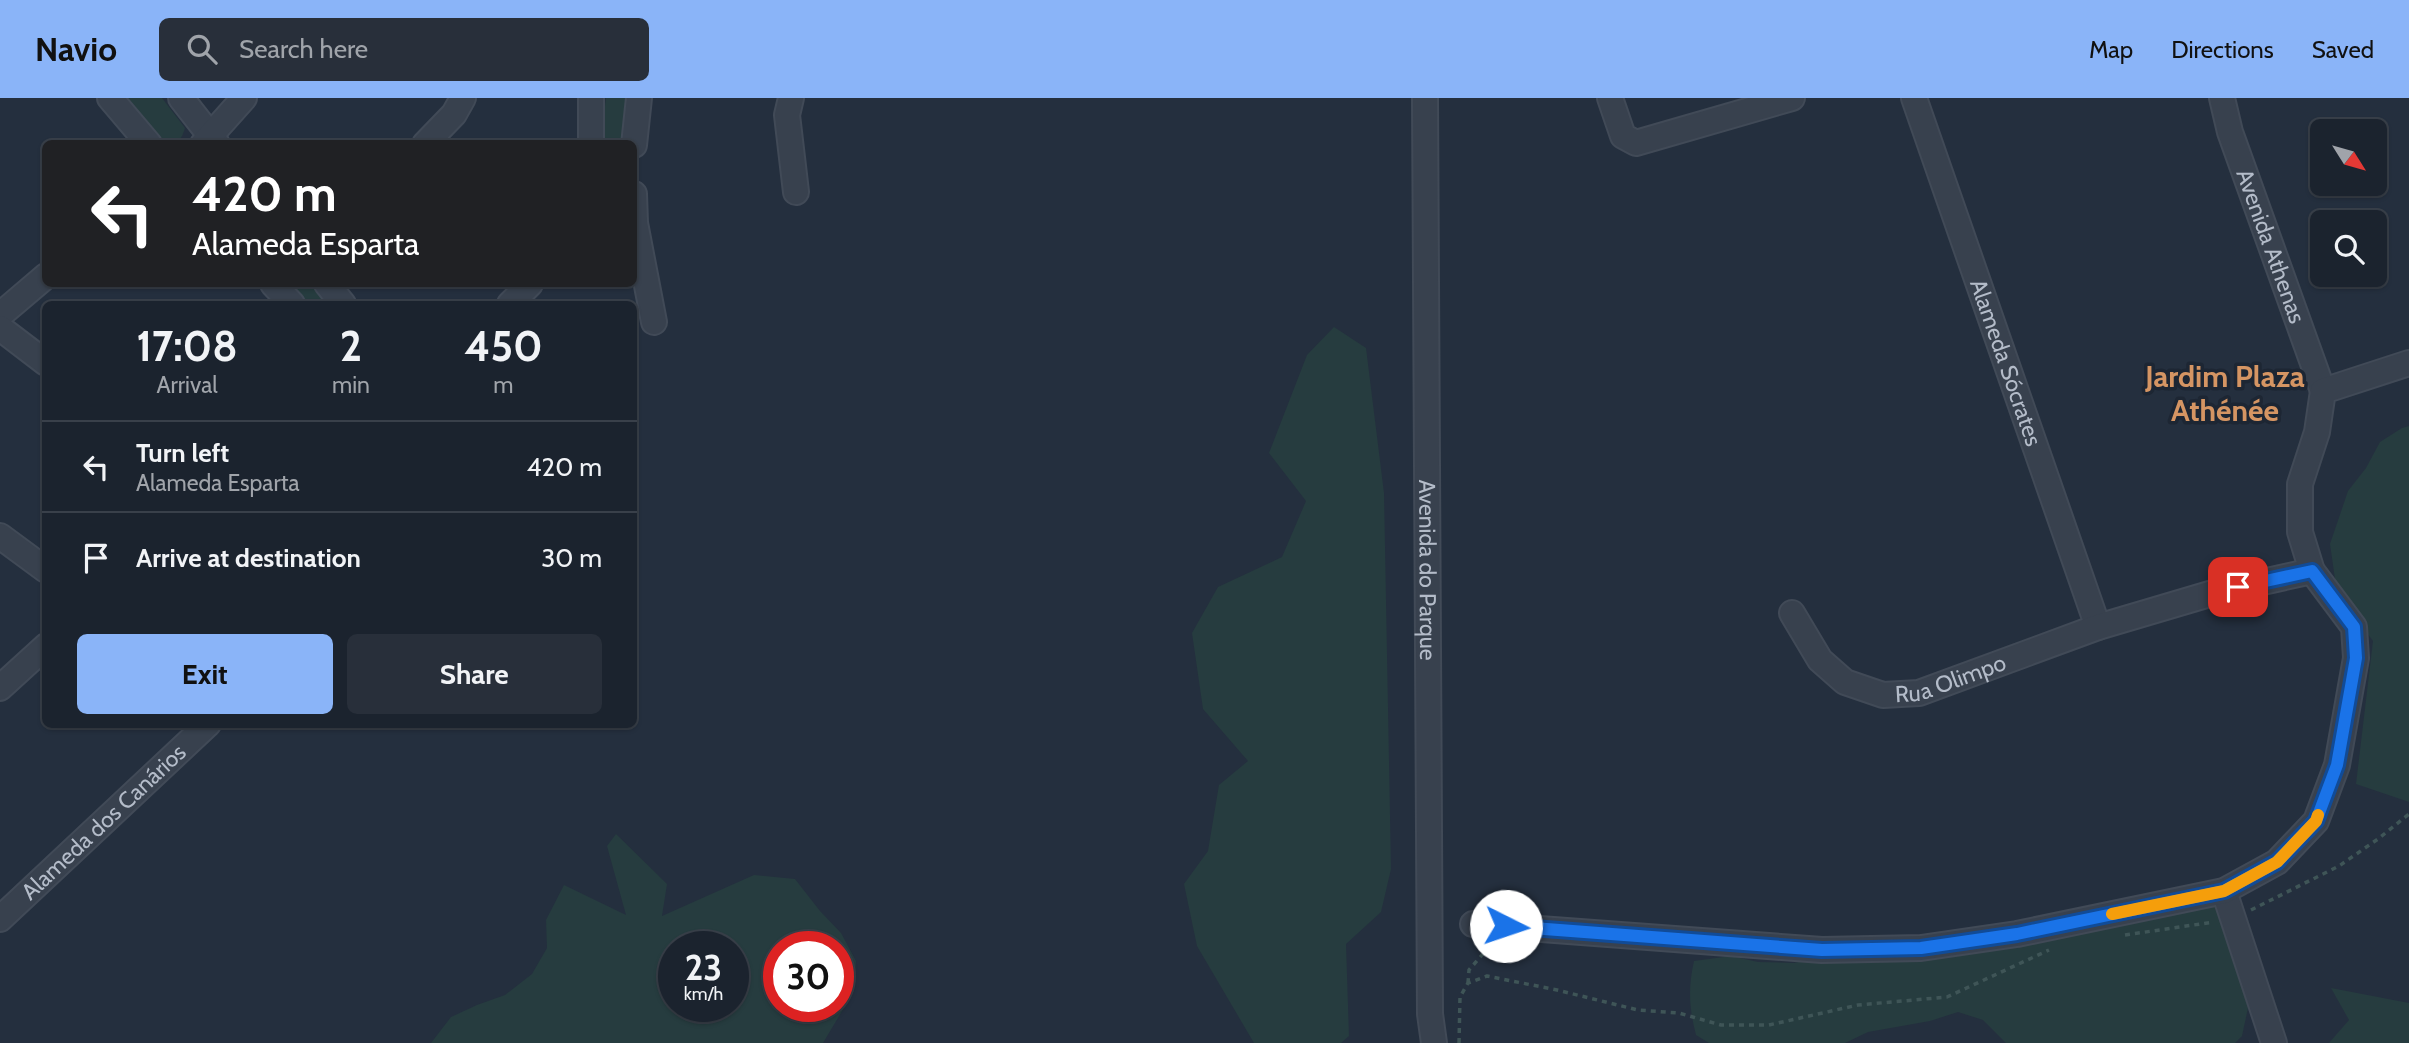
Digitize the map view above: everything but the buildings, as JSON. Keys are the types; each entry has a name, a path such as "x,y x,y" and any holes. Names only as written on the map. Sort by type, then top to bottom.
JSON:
{"street":[{"path":"110,98 146,140"},
{"path":"181,98 209,140"},
{"path":"211,140 244,98"},
{"path":"429,140 454,114 463,98"},
{"path":"591,98 591,140"},
{"path":"635,140 639,98"},
{"path":"796,192 789,107 805,98"},
{"name":"Avenida do Parque","path":"1425,98 1430,1014 1434,1043"},
{"path":"1610,98 1623,136 1636,143 1792,98"},
{"name":"Alameda Sócrates","path":"1914,98 2098,627"},
{"name":"Avenida Athenas","path":"2222,98 2230,132 2323,391"},
{"path":"637,238 654,322"},
{"path":"0,315 42,279"},
{"path":"276,287 289,301"},
{"path":"329,287 341,301"},
{"path":"513,301 527,287"},
{"path":"0,328 42,360"},
{"path":"1473,924 1822,950 1921,948 2017,934 2224,891 2277,862 2316,821 2337,765 2356,658 2354,627 2312,571 2300,532 2300,484 2317,432 2323,391 2409,363"},
{"path":"0,536 42,567"},
{"name":"Rua Olimpo","path":"1793,613 1820,660 1845,682 1883,695 1919,693 2098,627 2213,593 2312,571"},
{"path":"0,688 42,650"},
{"name":"Alameda dos Canários","path":"0,919 204,728"},
{"path":"2224,891 2274,1043"}],"path":[{"path":"1468,983 1469,970 1506,926"}],"green space":[{"path":"128,98 162,98 185,128 179,140 162,140"},
{"path":"606,98 631,98 626,140 601,140"},
{"path":"290,287 316,287 328,301 301,301"},
{"path":"1334,327 1366,348 1384,493 1391,869 1381,912 1346,944 1349,1036 1341,1043 1254,1043 1197,946 1184,884 1208,851 1219,785 1248,761 1203,709 1192,633 1218,587 1282,557 1306,501 1269,453 1307,355"},
{"path":"2409,426 2409,802 2356,784 2373,641 2337,593 2330,544 2348,491 2366,468 2380,442"},
{"path":"616,834 667,884 662,916 754,875 795,879 839,931 763,931 763,1022 836,1022 823,1043 431,1043 451,1017 505,995 532,974 547,948 546,920 564,885 626,915 607,846"},
{"path":"2213,902 2228,924 2248,1008 2242,1036 2235,1043 2006,1043 1983,1020 1958,1012 1930,1021 1868,1032 1845,1043 1709,1043 1696,1035 1690,998 1694,961 1731,956 1758,962 1794,963 1820,957 2159,918"},
{"path":"854,957 856,961 854,991"},
{"path":"2331,988 2409,1003 2409,1043 2329,1043 2349,1020"}],"slow traffic":[{"path":"2112,914 2224,891 2277,862 2316,821 2318,815"}],"district":[{"name":"Jardim Plaza Athénée","path":"2225,393"}],"route":[{"path":"1506,926 1822,950 1921,948 2017,934 2224,891 2277,862 2316,821 2337,765 2356,658 2354,627 2312,571 2238,587"}]}
